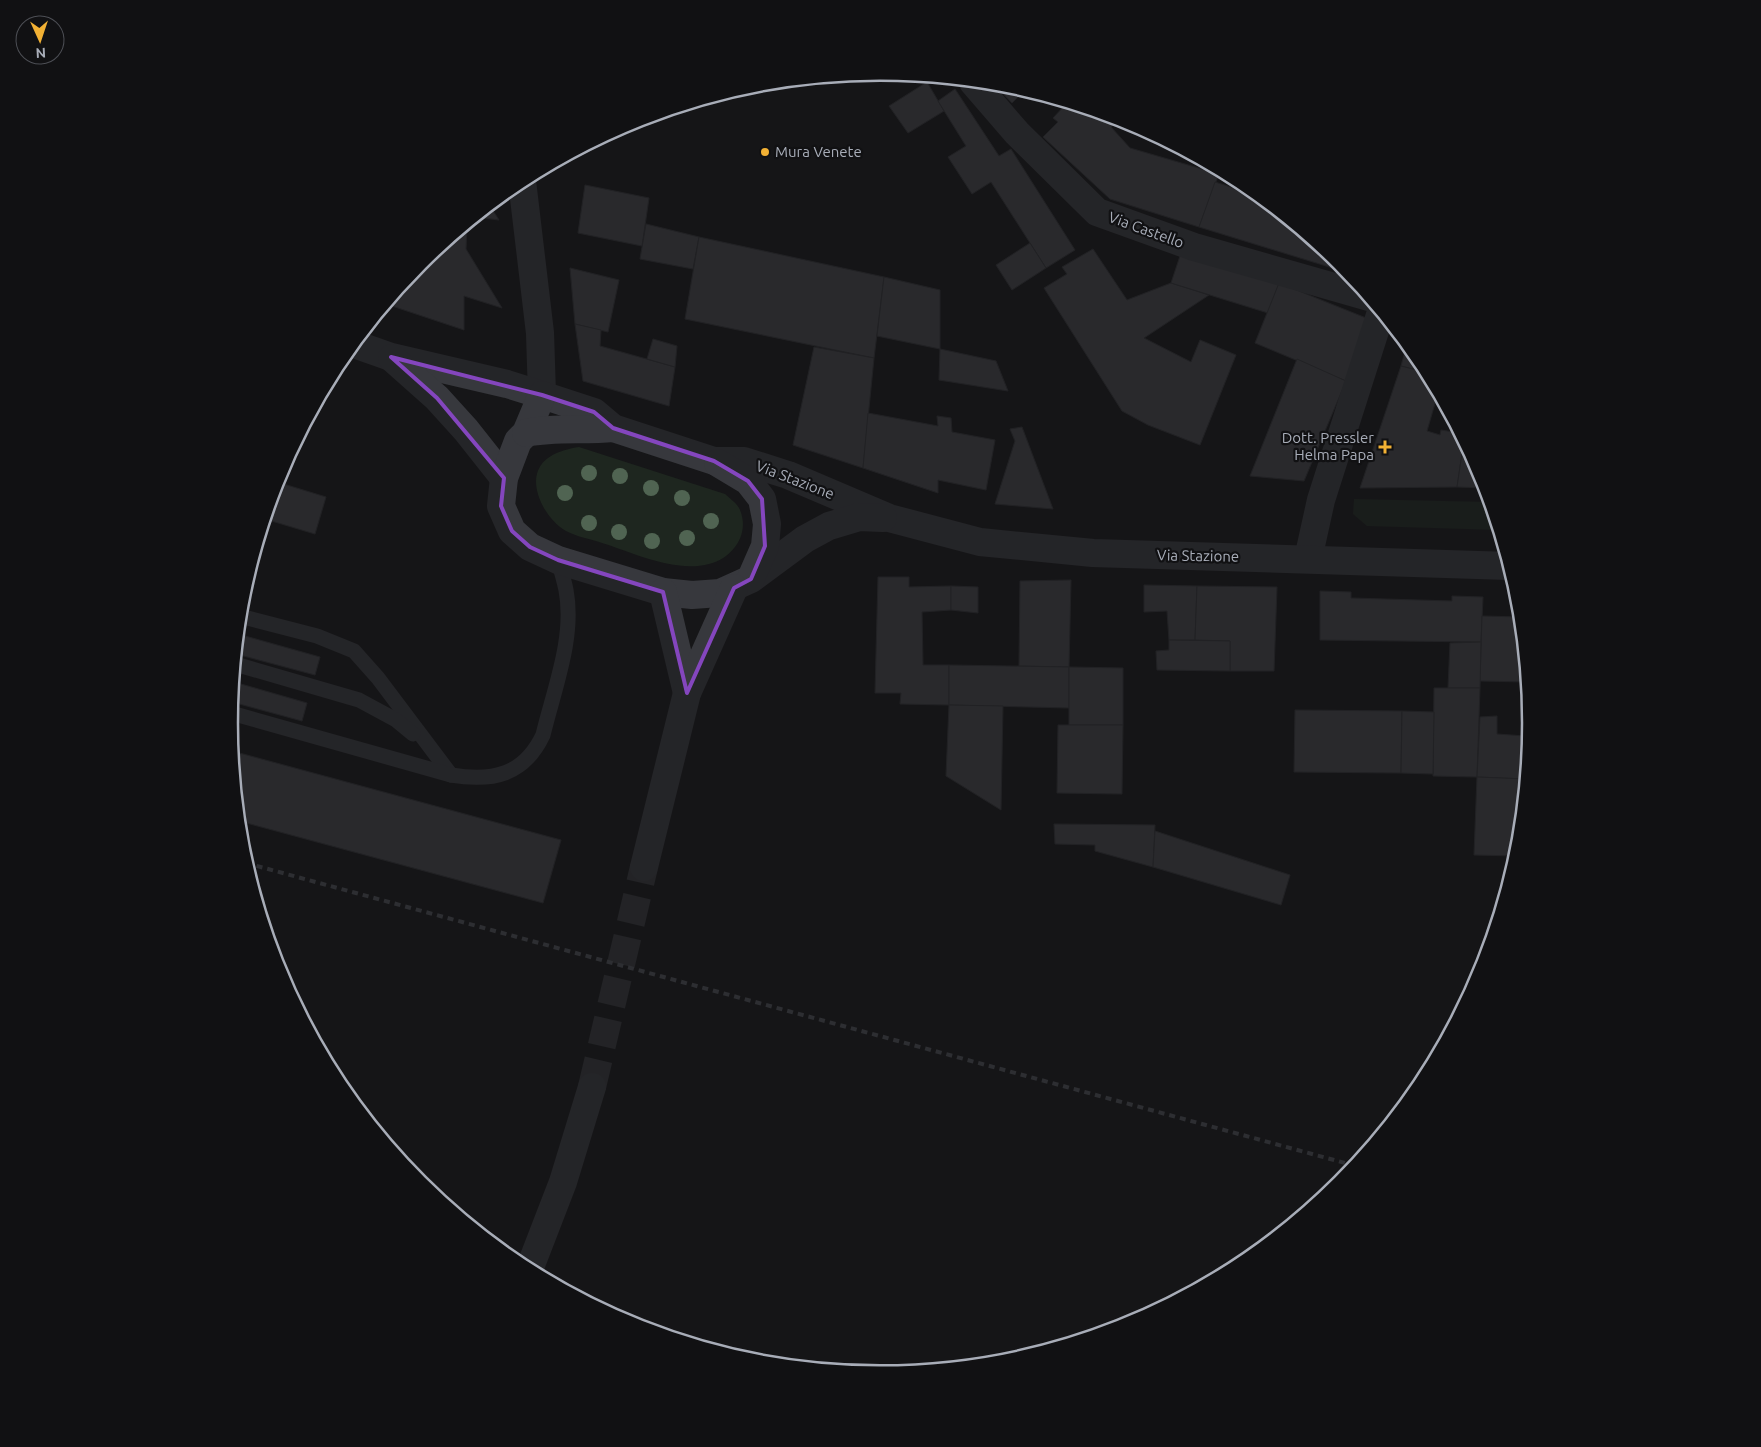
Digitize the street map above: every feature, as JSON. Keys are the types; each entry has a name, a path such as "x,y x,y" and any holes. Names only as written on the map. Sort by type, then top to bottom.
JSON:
{"street":[{"name":"Via Castello","path":"980,90 1017,133 1097,212 1194,247 1357,294"},
{"path":"523,190 540,333 542,395 526,433 518,440 504,478 501,506 512,531 530,547 558,560 663,592 692,596 720,593 742,583"},
{"path":"1308,559 1321,500 1379,319"},
{"name":"Via Stazione","path":"361,346 391,357 507,384 542,395 594,412 613,428 714,461 744,461 779,472 889,518 980,542 1093,553 1503,566"},
{"name":"Via Stazione","path":"391,357 437,398 466,430 504,478"},
{"name":"Via Stazione","path":"526,433 558,429 593,430 613,428"},
{"path":"644,867 687,693 742,583 765,546 767,524 762,500 748,481 714,461"},
{"name":"Via Stazione","path":"742,583 805,539 829,526 858,517 889,518"},
{"path":"663,592 687,693"},
{"path":"532,1263 563,1182 592,1088"}],"lane":[{"path":"238,715 451,775 478,778 510,772 523,764 536,748 543,734 564,650 568,620 566,591 558,560"},
{"path":"248,618 317,636 354,651 451,775"},
{"path":"241,666 359,700 396,720 428,745"}],"highlighted area":[{"path":"391,357 542,395 594,412 613,428 714,461 748,481 762,499 765,546 751,579 734,588 687,693 663,592 558,560 530,547 512,531 501,506 504,478 437,398"}],"shaded area":[{"path":"579,447 725,494 739,508 743,519 743,528 737,544 732,551 718,561 696,566 682,566 655,561 566,531 549,516 541,503 536,481 537,473 540,466 551,456 564,450"},
{"path":"1354,499 1483,502 1493,530 1367,526 1353,514"}],"building":[{"path":"925,83 928,83 944,111 908,133 889,106"},
{"path":"955,89 999,156 1011,149 1075,250 1046,268 991,182 972,194 948,157 966,146 938,101"},
{"path":"1003,94 1018,97 1012,103"},
{"path":"1063,108 1087,115 1113,125 1111,127 1130,148 1208,171 1218,177 1199,227 1110,199 1043,137 1058,122 1053,118"},
{"path":"1215,182 1237,189 1271,214 1335,269 1199,227"},
{"path":"585,185 649,198 642,246 578,233"},
{"path":"493,211 499,220 485,218"},
{"path":"646,224 699,237 693,269 640,259"},
{"path":"467,233 466,249 502,308 464,296 464,330 393,306 426,269"},
{"path":"699,237 884,277 874,358 685,319"},
{"path":"1030,243 1046,268 1012,290 996,265"},
{"path":"1093,249 1127,300 1171,283 1209,295 1144,338 1191,362 1200,340 1236,355 1200,445 1148,425 1122,411 1044,288 1067,274 1062,267"},
{"path":"1182,250 1280,281 1268,313 1171,283"},
{"path":"570,268 619,280 608,332 575,324"},
{"path":"884,277 940,290 940,349 877,336"},
{"path":"1279,283 1371,320 1346,381 1255,343"},
{"path":"575,324 601,330 600,346 675,367 669,406 583,381"},
{"path":"653,339 677,346 675,367 647,359"},
{"path":"814,347 874,358 863,468 793,445"},
{"path":"940,349 996,361 1008,391 939,380"},
{"path":"1405,353 1417,370 1401,366"},
{"path":"1297,359 1346,381 1304,481 1250,476"},
{"path":"1401,366 1417,370 1436,400 1427,431 1440,435 1441,430 1453,432 1462,451 1457,487 1360,488"},
{"path":"868,413 938,426 937,416 951,418 952,432 995,440 986,490 938,480 938,493 863,468"},
{"path":"1022,427 1053,509 995,504 1015,441 1010,429"},
{"path":"1462,451 1478,488 1457,487"},
{"path":"285,484 326,497 315,534 271,521"},
{"path":"878,577 909,577 909,587 951,586 951,610 922,612 923,665 949,665 949,705 900,704 901,693 875,693"},
{"path":"1071,580 1069,667 1019,666 1020,581"},
{"path":"1144,585 1197,586 1195,640 1169,640 1167,611 1144,612"},
{"path":"951,586 978,587 978,613 951,610"},
{"path":"1197,586 1277,587 1274,671 1230,671 1230,641 1195,640"},
{"path":"1320,591 1351,592 1351,598 1452,601 1452,596 1483,597 1481,642 1320,640"},
{"path":"1482,616 1513,617 1521,682 1480,681"},
{"path":"245,636 320,657 315,675 242,656"},
{"path":"1169,640 1230,641 1230,671 1157,670 1156,651 1169,650"},
{"path":"1481,642 1480,688 1448,688 1450,643"},
{"path":"949,665 1069,667 1069,708 949,705"},
{"path":"1069,667 1123,668 1123,725 1069,725"},
{"path":"240,684 307,703 302,721 239,704"},
{"path":"1434,688 1480,688 1477,777 1433,776"},
{"path":"949,705 1003,706 1001,810 946,776"},
{"path":"1295,710 1402,711 1401,773 1294,772"},
{"path":"1402,711 1434,712 1433,774 1401,773"},
{"path":"1497,716 1497,734 1522,736 1520,779 1477,777 1480,717"},
{"path":"1058,725 1123,725 1122,794 1057,793"},
{"path":"239,753 561,840 543,903 247,823"},
{"path":"1477,777 1520,779 1509,856 1474,855"},
{"path":"1054,824 1155,825 1153,867 1095,851 1095,845 1055,844"},
{"path":"1155,831 1290,875 1281,905 1153,867"}],"tunnel":[{"path":"592,1087 644,867"}],"railway":[{"path":"255,865 1348,1164"}],"place":[{"name":"Mura Venete","path":"765,152"},
{"name":"Dott. Pressler Helma Papa","path":"1385,447"}]}
